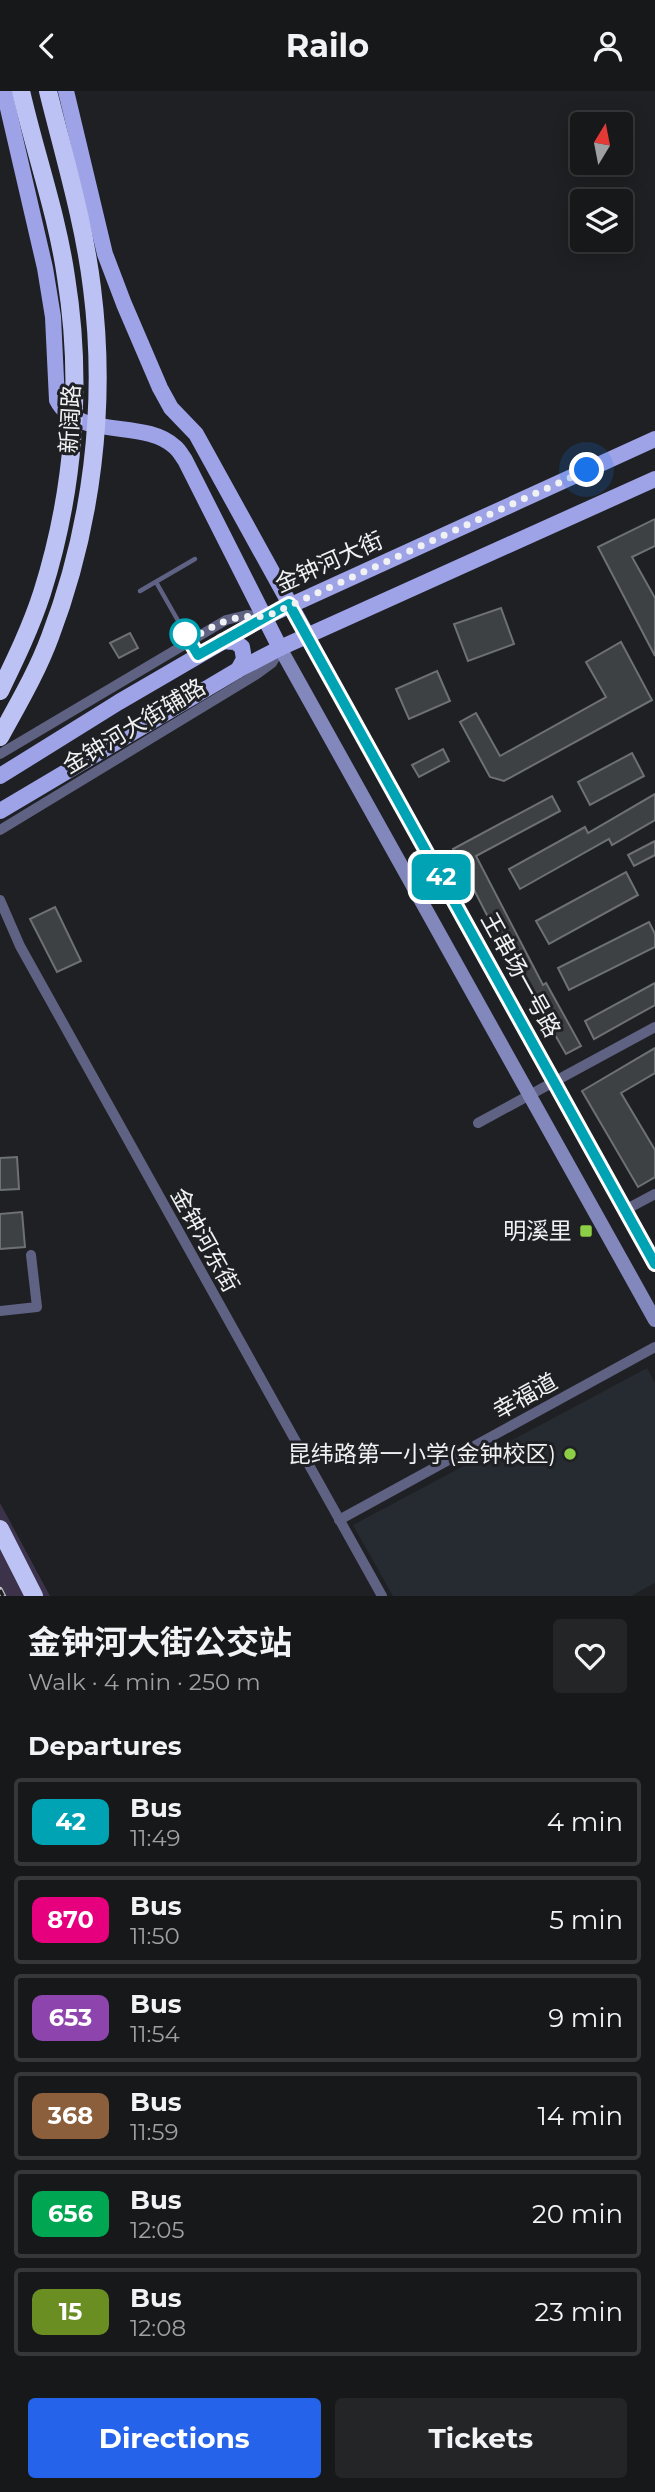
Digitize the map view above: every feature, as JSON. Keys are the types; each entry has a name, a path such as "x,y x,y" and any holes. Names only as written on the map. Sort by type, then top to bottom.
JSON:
{"highway":[{"name":"新阔路","path":"0,691 42,594 69,472 75,405 73,339 66,277 54,216 21,91"},
{"name":"新阔路","path":"0,737 44,650 65,591 88,501 96,432 97,366 92,287 48,91"},
{"path":"0,1529 34,1596"}],"main road":[{"path":"4,91 45,268 53,317 57,400 62,410 73,419 150,435 175,447 185,460 280,648 655,1320"},
{"path":"66,91 105,254 147,362 172,408 196,434 306,635"},
{"name":"金钟河大街","path":"0,776 193,647 222,641 289,604 655,439"},
{"path":"0,811 238,670 280,648 655,478"},
{"name":"王串场一号路","path":"306,635 655,1264"},
{"path":"222,641 234,642 242,647 244,659 238,670"}],"street":[{"name":"金钟河大街辅路","path":"0,754 193,647 226,620 247,615 265,617"},
{"name":"金钟河大街辅路","path":"0,830 257,674 272,663 280,648"},
{"name":"金钟河东街","path":"0,900 20,946 382,1596"},
{"path":"478,1123 655,1027"},
{"path":"625,1210 655,1194"},
{"path":"0,1311 37,1307 31,1255"},
{"name":"幸福道","path":"339,1520 655,1347"}],"lane":[{"path":"140,591 195,559"},
{"path":"156,582 193,647"}],"shaded area":[{"name":"昆纬路第一小学(金钟校区)","path":"647,1368 655,1383 655,1583 631,1596 393,1596 353,1525"},
{"path":"0,1503 50,1596 0,1596"}],"building":[{"path":"655,519 655,546 632,557 655,598 655,656 598,547"},
{"path":"501,608 514,644 468,661 454,624"},
{"path":"130,633 138,648 119,658 110,643"},
{"path":"621,642 652,700 504,781 490,777 460,722 476,713 500,756 606,697 586,662"},
{"path":"437,671 450,701 409,719 396,689"},
{"path":"443,749 449,761 419,777 412,765"},
{"path":"632,753 644,776 590,805 578,782"},
{"path":"655,794 655,820 612,845 609,839 520,889 509,869 585,827 588,833"},
{"path":"552,796 560,811 476,856 543,985 546,983 581,1046 566,1054 491,923 453,849"},
{"path":"655,841 655,855 634,866 628,855"},
{"path":"626,872 638,895 549,944 536,921"},
{"path":"55,907 81,961 57,972 30,919"},
{"path":"649,922 655,934 655,947 569,990 558,968"},
{"path":"655,983 655,1005 594,1039 585,1021"},
{"path":"655,1048 655,1073 621,1093 655,1150 655,1177 638,1187 582,1091"},
{"path":"17,1157 19,1189 0,1190 0,1158"},
{"path":"22,1212 25,1247 0,1249 0,1214"}],"railway":[{"path":"0,1590 3,1596"}],"bus line":[{"name":"42","path":"184,632 198,655 289,604 655,1264"}],"place":[{"name":"明溪里","path":"586,1231"},
{"name":"昆纬路第一小学(金钟校区)","path":"570,1454"}],"route":[{"path":"185,634 184,632 189,640 226,620 247,615 265,617 587,470"}]}
